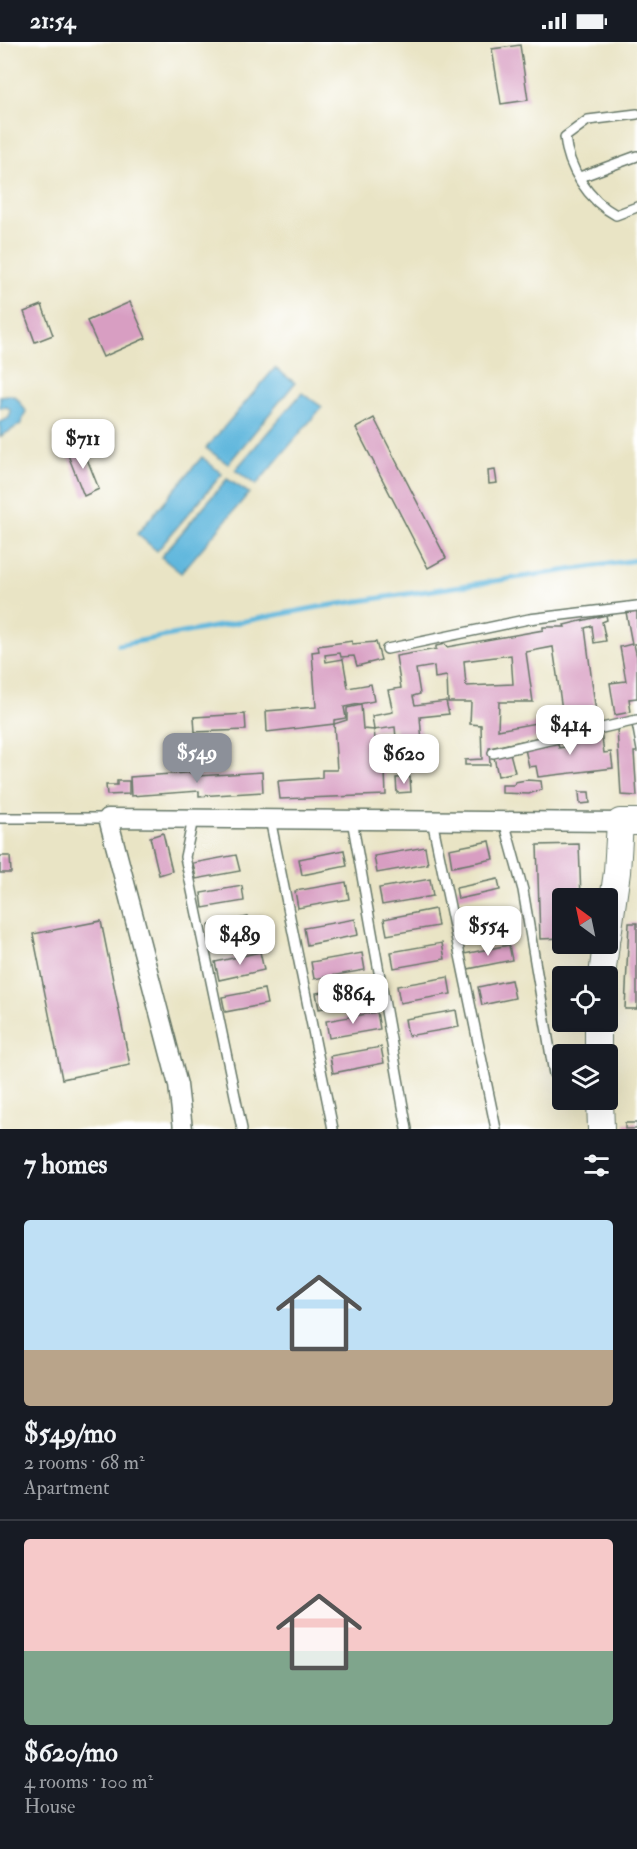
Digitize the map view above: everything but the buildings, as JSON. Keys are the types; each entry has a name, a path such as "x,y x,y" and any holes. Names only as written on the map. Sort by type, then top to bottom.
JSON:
{"street":[{"path":"183,1129 178,1085 108,818 628,822 615,888"},
{"path":"600,1110 601,1129"}],"lane":[{"path":"637,114 588,120 565,137 566,148 586,190 600,207 616,215 637,207"},
{"path":"580,177 637,156"},
{"path":"387,649 529,619 637,606"},
{"path":"493,753 637,720"},
{"path":"0,818 108,818"},
{"path":"193,819 185,857 242,1129"},
{"path":"270,819 333,1129"},
{"path":"352,820 407,1129"},
{"path":"432,820 496,1129"},
{"path":"504,821 523,890 552,1062"}],"water":[{"path":"275,368 295,383 228,464 206,448"},
{"path":"302,393 322,407 256,485 235,470"},
{"path":"0,396 16,397 26,411 21,424 0,437 0,422 9,418 11,411 7,407 0,408"},
{"path":"202,457 222,474 157,551 137,534"},
{"path":"227,479 249,493 181,573 161,557"}],"waterway":[{"path":"119,645 319,607 637,560"}]}
